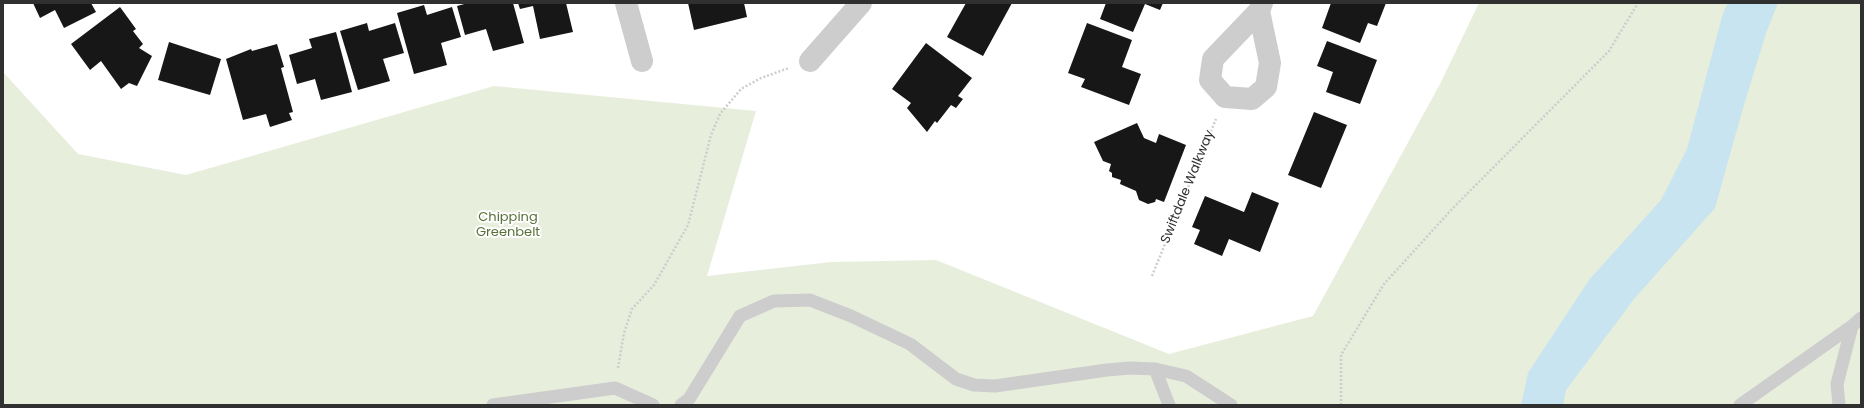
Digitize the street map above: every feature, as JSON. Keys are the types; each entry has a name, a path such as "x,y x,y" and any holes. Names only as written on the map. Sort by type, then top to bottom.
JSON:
{"street":[{"path":"626,3 642,61"},
{"path":"810,61 861,3"},
{"path":"1261,7 1270,63 1266,87 1252,99 1225,97 1210,80 1213,58 1261,7"}],"lane":[{"path":"681,405 690,399 740,316 774,301 810,300 851,316 910,344 956,379 974,385 995,386 1115,369 1155,369 1186,376 1231,405"},
{"path":"1740,405 1856,322"},
{"path":"1839,405 1837,384 1856,322"},
{"path":"1155,369 1169,405"},
{"path":"493,405 615,388 653,405"}],"path":[{"path":"1342,405 1341,355 1384,284 1453,208 1609,51 1638,3"},
{"path":"615,388 624,333 632,309 654,285 688,225 711,135 723,110 741,89 751,83 810,61"},
{"name":"Swiftdale Walkway","path":"1152,276 1225,97"}],"green space":[{"name":"Chipping Greenbelt","path":"1479,3 1861,3 1861,405 3,405 3,72 78,154 186,175 494,86 756,111 707,276 831,262 936,260 1169,354 1313,316 1440,84"}],"water":[{"path":"1728,3 1778,3 1766,33 1715,208 1634,299 1566,390 1563,405 1521,405 1528,373 1589,280 1661,200 1687,149 1723,13"}],"building":[{"path":"33,3 91,3 96,12 64,28 55,10 40,18"},
{"path":"468,3 513,3 524,43 493,51 486,29 465,35 457,6"},
{"path":"518,3 566,3 573,32 540,39 533,6 520,9"},
{"path":"688,3 744,3 747,17 694,30"},
{"path":"966,3 1012,3 983,56 947,37"},
{"path":"1106,3 1163,3 1160,10 1145,4 1133,32 1100,19"},
{"path":"1331,3 1386,3 1377,26 1368,23 1360,43 1322,28"},
{"path":"424,5 427,15 452,7 461,37 441,43 447,65 414,74 397,13"},
{"path":"120,7 136,29 133,31 143,44 139,48 152,56 137,86 129,83 121,89 101,61 90,70 71,44"},
{"path":"367,23 369,31 395,23 404,53 383,59 390,81 358,90 340,31"},
{"path":"1087,23 1132,40 1122,67 1141,74 1129,105 1081,87 1085,79 1068,73"},
{"path":"336,32 352,92 321,100 315,79 297,84 289,55 312,48 309,39"},
{"path":"1327,41 1377,60 1360,104 1326,92 1333,72 1317,66"},
{"path":"169,42 221,59 210,95 158,80"},
{"path":"926,43 972,78 958,96 963,99 956,108 951,105 937,123 935,121 927,132 907,108 911,103 892,89"},
{"path":"277,44 284,67 281,68 293,112 289,113 292,120 270,127 266,114 243,120 226,59 251,49 252,51"},
{"path":"1314,112 1347,125 1321,188 1288,175"},
{"path":"1137,123 1144,138 1156,143 1159,134 1186,145 1164,202 1156,199 1155,202 1148,204 1139,200 1136,191 1120,184 1121,180 1112,177 1112,173 1109,171 1111,164 1103,161 1094,142"},
{"path":"1252,192 1279,203 1260,252 1229,239 1222,256 1194,244 1200,230 1192,227 1205,196 1244,212"}]}
